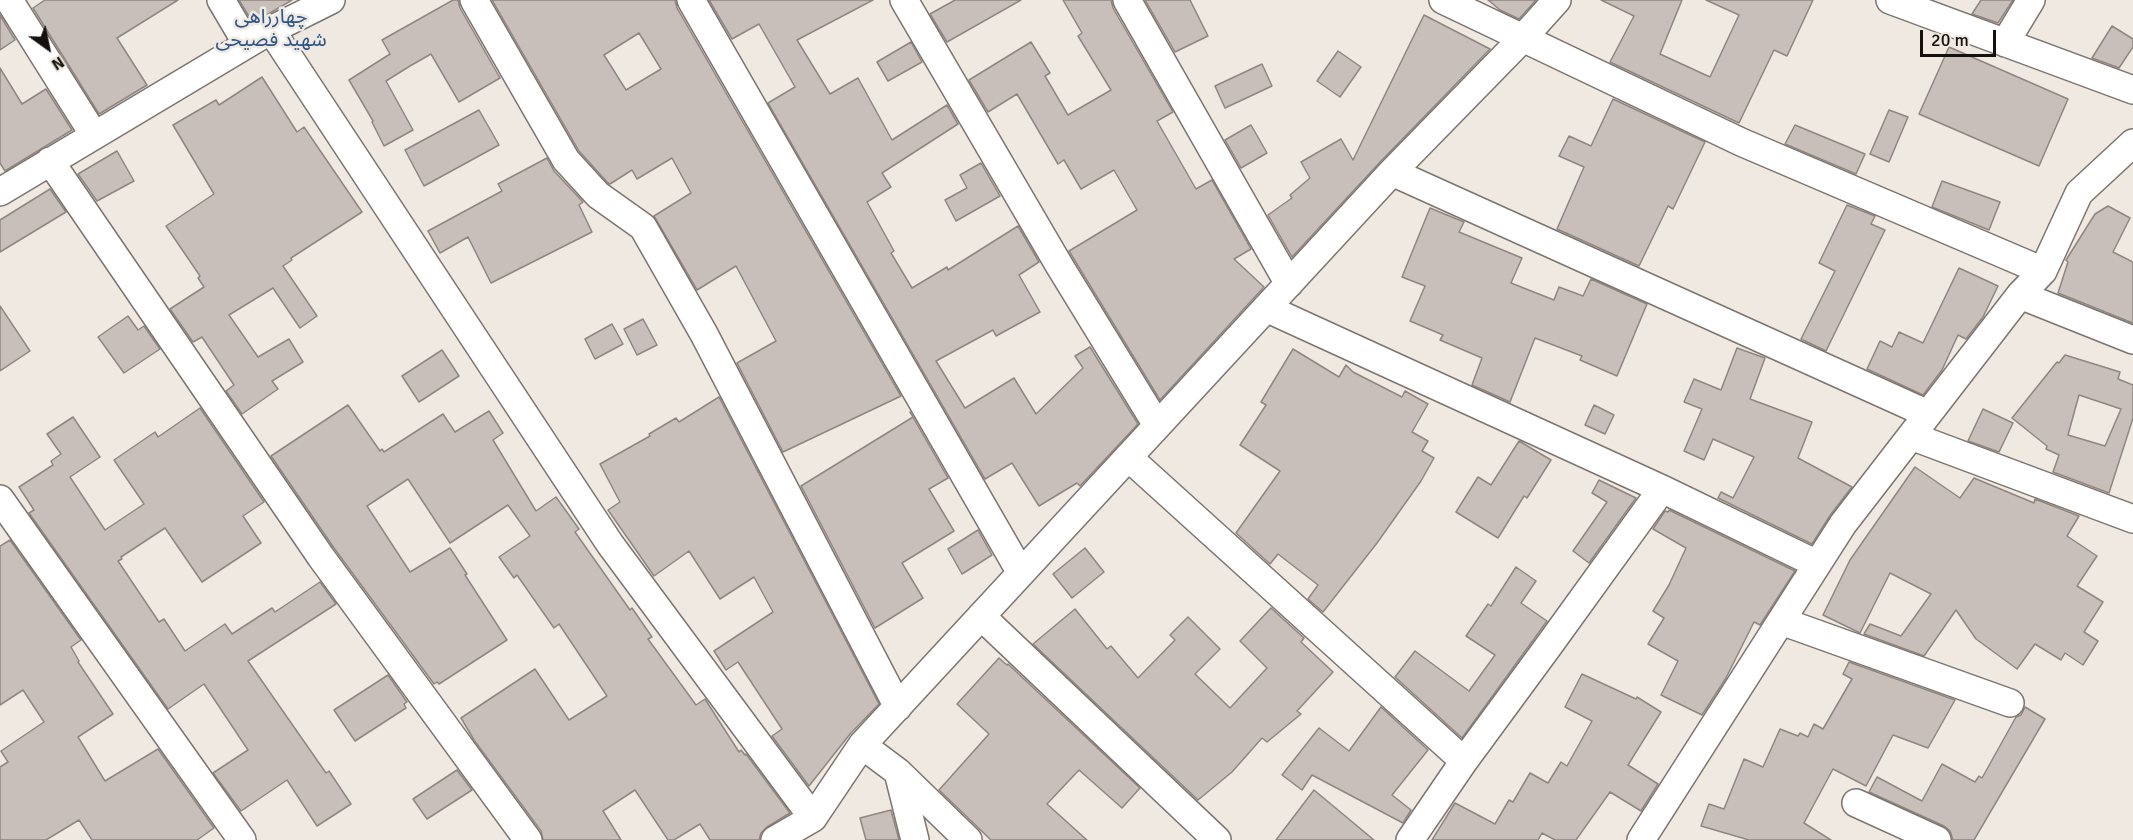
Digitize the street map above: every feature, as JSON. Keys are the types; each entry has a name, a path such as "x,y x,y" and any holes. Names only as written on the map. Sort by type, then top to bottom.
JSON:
{"street":[{"path":"9,0 94,135"},
{"path":"222,0 247,44"},
{"path":"0,191 271,30 330,0"},
{"path":"474,0 566,160 598,195 643,227 704,334 897,707"},
{"path":"692,0 1021,573"},
{"path":"904,0 1053,254 1158,425"},
{"path":"1128,0 1289,284"},
{"path":"1443,0 1741,142 2043,271"},
{"path":"775,840 813,818 862,745 1392,172 1557,0"},
{"path":"1890,0 2133,90"},
{"path":"2005,43 2031,0"},
{"path":"271,30 610,544 813,818"},
{"path":"1641,840 1843,524 2020,295 2043,271 2079,193 2133,143"},
{"path":"50,161 321,557 528,840"},
{"path":"1392,172 1928,414"},
{"path":"2020,295 2133,340"},
{"path":"1266,308 1662,489 1817,564"},
{"path":"1911,436 2133,519"},
{"path":"1128,457 1464,761"},
{"path":"1410,840 1464,761 1662,489"},
{"path":"0,499 242,840"},
{"path":"981,616 1217,840"},
{"path":"1780,621 2010,703"},
{"path":"862,745 898,772 968,840"},
{"path":"898,772 915,840"},
{"path":"1856,803 1937,840"}],"building":[{"path":"45,0 178,0 117,38 147,85 99,114 33,8"},
{"path":"239,0 292,0 253,23"},
{"path":"453,0 458,0 460,8 500,78 459,102 431,54 410,66 386,81 413,130 384,146 373,121 349,80 390,54 382,40"},
{"path":"492,0 675,0 677,8 901,396 783,452 737,363 776,341 736,266 697,290 654,216 691,193 672,158 637,179 632,170 610,184 579,151","holes":["639,33 661,69 626,90 604,55"]},
{"path":"709,0 873,0 797,40 830,94 858,78 892,140 947,105 958,124 882,173 891,187 867,202 894,251 891,253 912,288 947,267 948,270 1018,226 1039,262 1019,275 1040,312 996,336 993,330 936,361 965,408 1014,378 1036,414 1083,368 1075,356 1090,347 1138,424 1080,486 1077,483 1039,506 1012,463 985,479 768,103 795,87 759,24 732,39"},
{"path":"955,0 1021,0 947,42 930,14"},
{"path":"1063,0 1111,0 1113,8 1173,112 1157,121 1196,189 1212,180 1251,249 1234,259 1264,287 1160,400 1069,251 1137,210 1114,170 1081,189 1064,160 1058,164 1017,94 988,112 969,80 1031,42 1050,73 1045,76 1068,115 1111,90 1078,36 1082,33"},
{"path":"1145,0 1190,0 1208,36 1175,52"},
{"path":"1488,0 1536,0 1519,19 1500,10"},
{"path":"1601,0 1682,0 1660,54 1710,77 1739,15 1706,0 1813,0 1787,56 1774,50 1739,123 1610,62 1634,16"},
{"path":"1981,0 2013,0 1998,23 1972,14"},
{"path":"0,15 15,40 0,50"},
{"path":"1424,15 1490,49 1292,257 1268,215 1292,198 1290,195 1310,178 1301,162 1341,139 1353,160"},
{"path":"2112,26 2133,39 2133,47 2119,68 2092,58"},
{"path":"911,42 922,62 888,81 877,62"},
{"path":"1949,47 2068,99 2039,166 1919,114"},
{"path":"1338,51 1361,67 1340,97 1317,81"},
{"path":"1262,64 1272,86 1225,108 1215,86"},
{"path":"0,68 22,104 46,89 72,130 5,171 0,163"},
{"path":"262,77 297,132 304,127 362,212 291,258 292,260 283,266 317,316 300,328 273,288 229,315 258,357 289,339 303,362 272,381 278,389 242,414 226,391 234,385 202,337 193,342 170,309 204,287 198,278 200,276 166,226 214,194 173,125 216,100 219,105"},
{"path":"1613,99 1705,142 1673,209 1668,206 1639,266 1557,229 1584,167 1559,156 1569,136 1591,146"},
{"path":"479,110 499,145 424,186 405,150"},
{"path":"1889,110 1908,117 1889,162 1870,154"},
{"path":"1251,125 1267,153 1241,168 1225,140"},
{"path":"1795,125 1865,154 1856,174 1785,144"},
{"path":"117,151 134,181 97,201 78,174"},
{"path":"547,158 554,171 583,202 579,205 592,232 491,283 468,237 440,253 428,231 502,191 498,184"},
{"path":"981,163 1000,196 956,221 945,200 967,188 960,175"},
{"path":"1942,181 2000,202 1989,230 1932,207"},
{"path":"50,189 66,212 0,252 0,220"},
{"path":"1847,205 1875,216 1871,224 1885,230 1826,351 1801,339 1835,271 1819,263"},
{"path":"2108,206 2130,218 2113,252 2133,262 2133,323 2058,293 2068,262 2066,260 2095,214"},
{"path":"1430,208 1464,222 1459,232 1522,258 1511,283 1554,300 1559,287 1583,296 1591,279 1647,304 1617,376 1580,360 1582,356 1535,338 1510,402 1472,385 1482,358 1440,340 1443,335 1410,321 1425,286 1402,277"},
{"path":"1959,268 1998,286 1983,317 1966,339 1958,335 1942,370 1923,395 1867,369 1880,341 1892,347 1899,332 1923,343"},
{"path":"0,306 30,351 0,371"},
{"path":"128,316 138,330 144,326 160,349 124,373 98,337"},
{"path":"643,319 657,345 637,355 624,329"},
{"path":"612,324 623,344 595,359 585,339"},
{"path":"1737,348 1765,358 1750,399 1812,422 1798,458 1852,487 1812,544 1718,498 1721,492 1733,498 1754,457 1713,439 1704,460 1684,451 1702,409 1684,402 1694,379 1721,390"},
{"path":"1293,349 1339,377 1346,365 1353,372 1402,397 1405,391 1428,404 1412,432 1428,441 1422,451 1434,458 1421,481 1377,543 1323,612 1308,599 1318,585 1278,554 1270,564 1236,533 1280,471 1240,445 1266,405 1261,402"},
{"path":"442,350 459,376 419,402 402,376"},
{"path":"2065,355 2120,372 2118,379 2133,385 2133,418 2109,493 2053,472 2059,455 2046,449 2047,446 2012,418 2057,362 2059,363","holes":["2079,395 2121,409 2105,446 2068,435"]},
{"path":"719,397 879,704 850,734 809,786 772,736 782,729 738,662 726,670 714,651 773,612 754,577 720,599 689,551 654,576 608,510 620,502 600,464 650,436 649,434 676,418 679,422"},
{"path":"348,405 380,451 382,449 384,452 443,414 455,432 489,411 503,433 493,440 536,511 556,497 579,529 575,532 630,610 632,608 652,637 648,639 696,705 705,699 739,752 741,750 746,754 790,813 767,827 761,833 759,840 710,840 700,824 674,840 668,840 635,790 603,811 621,840 543,840 541,831 474,740 461,718 535,669 569,720 607,696 559,624 554,628 517,575 514,578 499,557 530,536 508,505 450,543 408,479 367,506 410,572 450,548 507,640 439,684 437,682 434,684 334,548 271,456"},
{"path":"1594,405 1614,415 1605,434 1585,425"},
{"path":"200,408 264,502 243,516 261,543 202,582 165,528 118,561 159,622 164,619 185,651 225,624 232,634 272,608 275,612 320,582 336,604 248,661 326,773 329,771 351,804 317,826 287,780 241,811 213,773 248,750 204,684 168,709 29,513 34,510 19,487 53,465 51,461 61,454 47,434 73,417 100,457 70,477 105,530 144,504 114,460 155,432 158,437"},
{"path":"1983,409 2013,423 1999,452 1968,441"},
{"path":"913,417 948,478 929,489 954,531 902,563 923,598 875,628 801,486"},
{"path":"1519,441 1551,460 1527,498 1524,496 1498,538 1456,512 1478,477 1491,485"},
{"path":"1915,467 1960,498 1974,478 2034,503 2035,499 2079,516 2067,536 2097,556 2077,586 2103,602 2084,632 2098,641 2083,665 2065,653 2061,660 2035,644 2017,669 1976,639 1956,610 1924,656 1864,634 1870,624 1901,636 1931,594 1890,573 1860,633 1823,615 1850,560"},
{"path":"1599,480 1636,498 1589,563 1573,551 1607,502 1592,493"},
{"path":"1669,510 1795,571 1760,625 1754,622 1726,678 1702,715 1661,695 1678,661 1648,644 1664,618 1653,611 1669,585 1686,548 1653,529 1665,511"},
{"path":"978,530 992,555 962,574 948,549"},
{"path":"10,540 81,640 71,647 78,662 113,714 78,737 105,781 158,749 214,828 197,840 92,840 79,820 46,840 0,840 0,767 8,762 1,751 44,722 23,690 0,705 0,546"},
{"path":"1085,548 1104,572 1072,598 1053,574"},
{"path":"1516,567 1536,581 1521,603 1547,621 1462,738 1395,677 1415,651 1469,691 1495,655 1466,636 1488,604 1491,606"},
{"path":"1271,608 1304,638 1301,642 1333,672 1297,711 1301,714 1267,742 1262,738 1232,772 1198,800 1033,644 1075,609 1107,649 1111,646 1138,678 1175,640 1170,635 1188,617 1220,649 1195,674 1230,708 1267,668 1240,641"},
{"path":"999,658 1140,788 1122,808 1079,770 1047,804 1087,840 991,840 939,790 989,734 957,704"},
{"path":"1849,662 1955,700 1928,748 1893,735 1866,786 1833,769 1804,823 1831,840 1749,840 1701,826 1709,804 1724,809 1744,759 1763,767 1780,729 1808,737 1814,724 1823,729 1852,679 1843,674"},
{"path":"1582,674 1636,699 1637,697 1661,712 1628,765 1658,784 1641,811 1610,792 1576,840 1555,840 1542,833 1538,840 1432,840 1455,803 1495,824 1509,800 1513,802 1530,773 1548,783 1561,762 1567,766 1592,721 1565,707"},
{"path":"388,675 407,702 404,704 406,708 355,741 334,710"},
{"path":"1381,707 1428,750 1392,795 1411,810 1403,823 1312,775 1302,790 1282,775 1319,728 1349,751"},
{"path":"2025,707 2045,719 1974,840 1953,840 1950,831 1944,826 1869,792 1877,777 1922,801 1942,764 1975,782 1979,776 1982,778 2016,717 2021,715"},
{"path":"457,770 472,790 427,819 413,799"},
{"path":"1314,790 1374,840 1276,840"},
{"path":"891,810 899,840 866,840 860,818"}],"district":[{"name":"چهارراهی شهید فصیحی","path":"271,30"}]}
